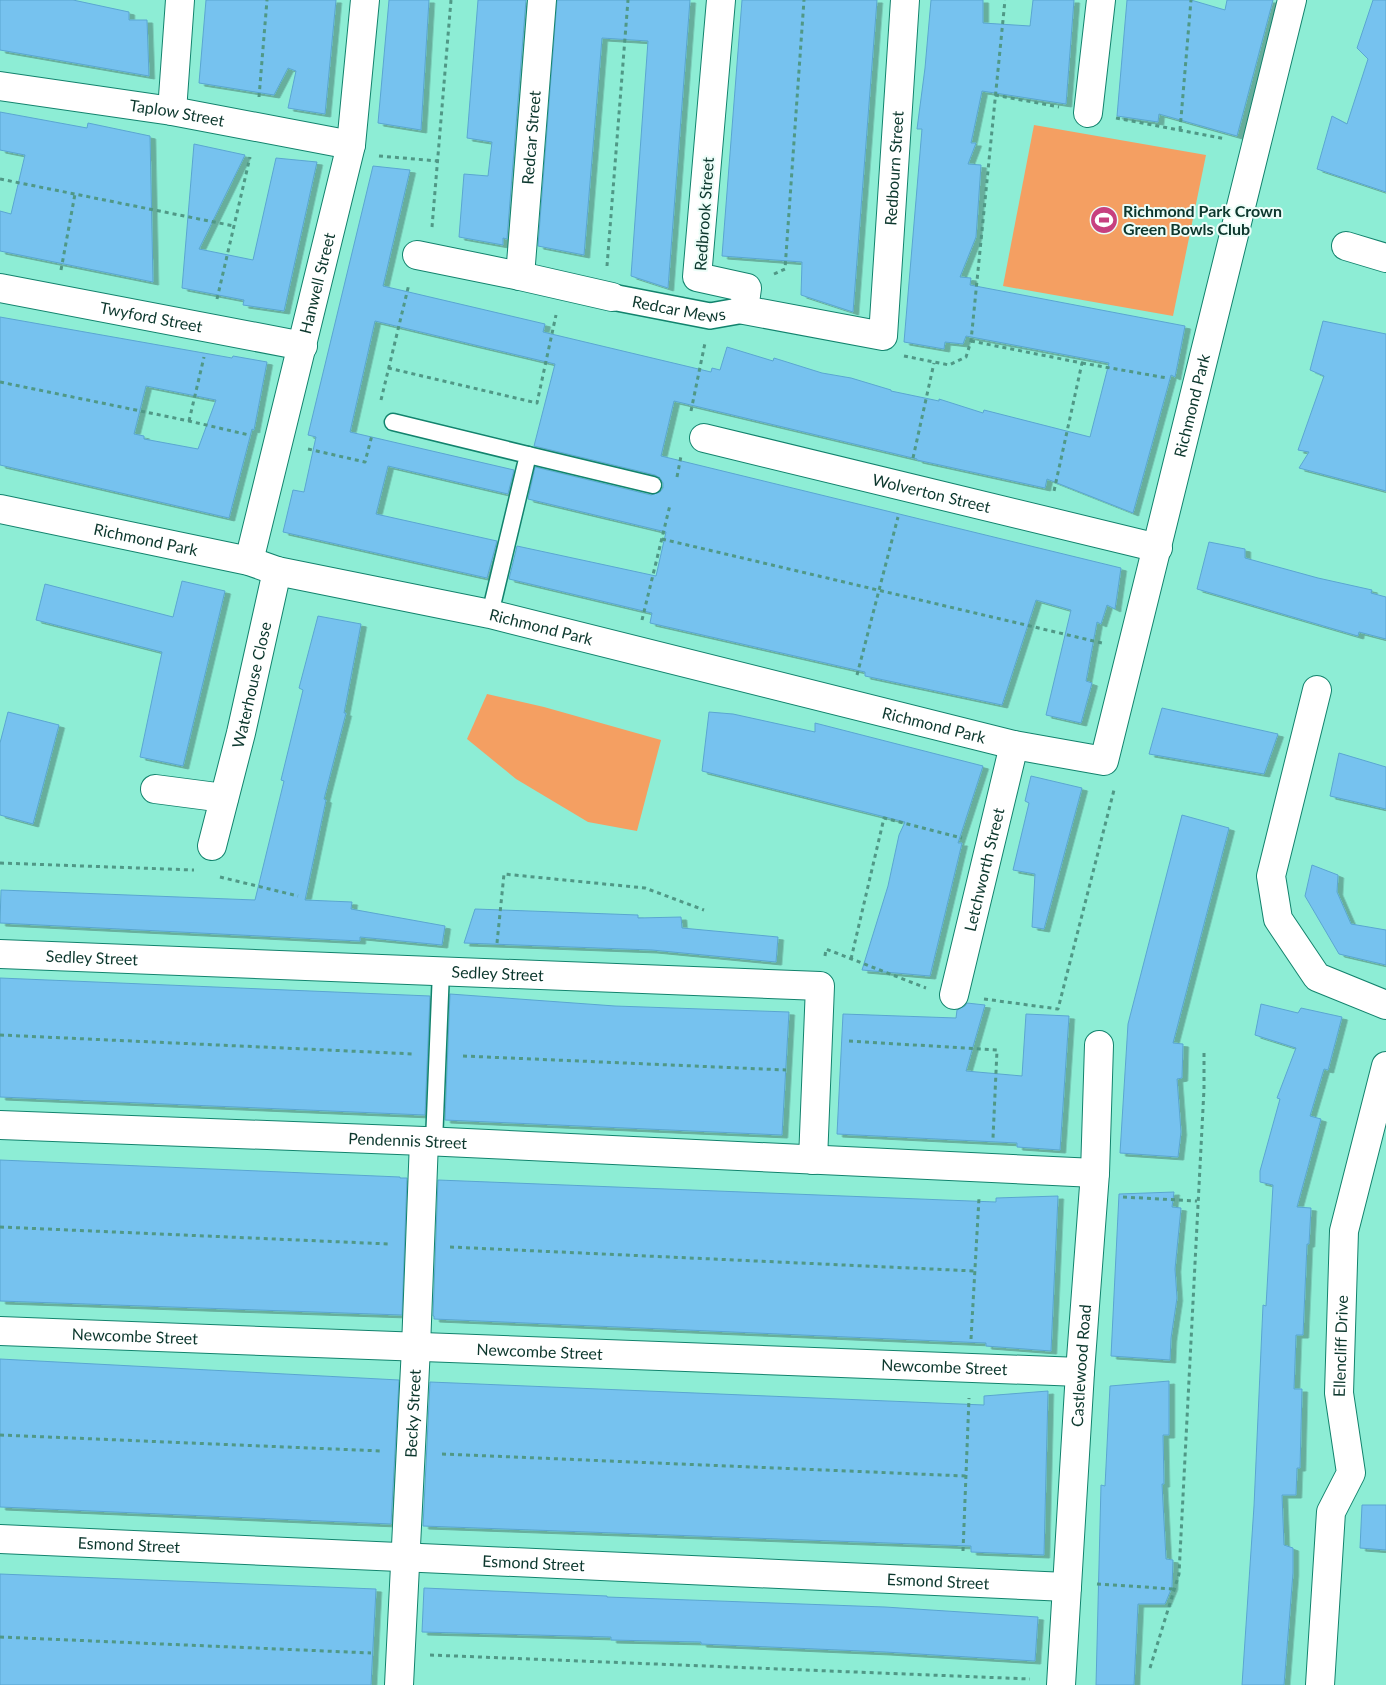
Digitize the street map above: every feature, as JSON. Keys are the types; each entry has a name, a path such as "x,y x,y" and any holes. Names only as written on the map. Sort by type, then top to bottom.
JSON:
{"street":[{"path":"172,111 180,0"},
{"name":"Hanwell Street","path":"249,561 350,149 365,0"},
{"name":"Redcar Street","path":"520,276 542,0"},
{"name":"Redbrook Street","path":"721,0 697,277 746,299 883,336"},
{"name":"Redbourn Street","path":"883,336 905,0"},
{"path":"1088,113 1101,0"},
{"name":"Richmond Park","path":"0,509 249,561 277,571 490,614 1014,745 1104,761 1292,0"},
{"name":"Taplow Street","path":"0,86 172,111 257,127 350,149"},
{"path":"1346,246 1386,258"},
{"path":"423,256 608,296"},
{"name":"Twyford Street","path":"0,288 303,346"},
{"name":"Redcar Mews","path":"608,296 710,316 746,299"},
{"name":"Wolverton Street","path":"697,427 906,487 1158,548"},
{"name":"Waterhouse Close","path":"212,846 241,733 277,571"},
{"path":"1317,690 1271,876 1278,920 1317,977 1386,1005"},
{"name":"Letchworth Street","path":"954,995 1014,745"},
{"path":"155,789 224,798"},
{"name":"Sedley Street","path":"0,954 820,986"},
{"path":"814,1160 820,986"},
{"name":"Castlewood Road","path":"1061,1683 1080,1372 1094,1184 1099,1045"},
{"name":"Ellencliff Drive","path":"1320,1685 1331,1512 1351,1473 1339,1394 1344,1231 1386,1066"},
{"name":"Pendennis Street","path":"0,1125 429,1142 992,1168 1094,1184"},
{"name":"Becky Street","path":"399,1685 420,1246 429,1142"},
{"name":"Newcombe Street","path":"0,1331 1080,1372"},
{"name":"Esmond Street","path":"0,1539 1068,1585"}],"lane":[{"path":"393,422 653,485"},
{"path":"490,614 528,455"},
{"path":"429,1142 438,1055 441,971"}],"path":[{"path":"189,421 257,127 267,0"},
{"path":"423,256 438,161 451,0"},
{"path":"608,296 628,0"},
{"path":"746,299 785,269 804,0"},
{"path":"883,336 894,353 949,365 966,357 971,341 1005,0"},
{"path":"1180,130 1191,0"},
{"path":"995,95 1257,145"},
{"path":"350,149 438,161"},
{"path":"0,179 234,226"},
{"path":"56,298 75,194"},
{"path":"388,368 537,403 562,286"},
{"path":"697,427 710,316"},
{"path":"971,341 1198,384"},
{"path":"849,703 906,487 934,363"},
{"path":"1047,521 1082,363"},
{"path":"676,480 682,453"},
{"path":"638,650 640,630 672,497"},
{"path":"662,539 1132,650"},
{"path":"820,986 826,949 919,986 954,995 1058,1009 1116,782 1104,761"},
{"path":"851,959 884,818 990,845"},
{"path":"0,863 195,870"},
{"path":"494,973 504,874 645,888 704,910"},
{"path":"214,875 298,896"},
{"path":"0,1034 817,1072"},
{"path":"818,1040 997,1050 992,1168"},
{"path":"1150,1668 1178,1574 1204,1089 1204,1051"},
{"path":"1094,1184 1197,1201"},
{"path":"0,1227 975,1271"},
{"path":"0,1435 966,1476"},
{"path":"1068,1585 1174,1589"},
{"path":"0,1637 1061,1683"}],"shaded area":[{"name":"Richmond Park Crown Green Bowls Club","path":"1034,125 1206,155 1173,316 1003,286"},
{"path":"487,694 544,707 661,740 637,831 588,822 516,779 467,739"}],"building":[{"path":"0,0 73,0 129,12 129,20 147,20 149,76 0,50"},
{"path":"206,0 336,0 325,114 288,108 296,71 288,68 274,95 199,83"},
{"path":"389,0 429,0 421,130 378,123"},
{"path":"478,0 526,0 507,239 503,238 503,245 459,237 464,174 488,176 492,142 467,138"},
{"path":"557,0 690,0 668,288 631,276 648,41 602,38 584,255 538,246"},
{"path":"742,0 877,0 853,312 801,295 802,262 722,256"},
{"path":"931,0 983,0 983,23 1030,26 1033,0 1074,0 1066,104 982,91 971,143 976,143 968,164 981,165 976,237 960,277 971,278 970,285 1185,326 1175,377 1171,375 1133,513 1047,479 1045,488 917,460 674,401 661,456 1121,568 1115,609 1107,605 1101,624 1097,622 1086,681 1092,683 1081,723 1046,715 1071,610 1036,600 1002,705 865,676 865,672 650,623 652,613 509,579 517,546 656,576 666,532 528,499 535,467 651,495 660,492 663,488 660,478 655,475 534,446 555,364 375,321 350,432 514,470 508,494 388,466 376,514 497,541 487,578 283,532 293,490 304,492 316,437 308,435 373,166 410,170 383,286 545,324 543,332 711,372 712,368 720,370 727,347 773,361 774,358 822,373 851,378 891,391 939,401 939,399 983,413 984,410 1090,437 1109,363 966,336 963,344 945,342 944,349 904,342 922,129 917,129"},
{"path":"1127,0 1191,0 1225,10 1227,0 1273,0 1237,136 1159,114 1158,122 1117,116"},
{"path":"1373,0 1386,0 1386,192 1317,169 1332,116 1347,124 1368,59 1357,48"},
{"path":"0,112 87,128 88,123 150,136 153,282 0,251 0,211 11,214 25,155 0,150"},
{"path":"194,144 245,155 199,249 253,260 276,158 317,162 284,311 243,305 244,300 182,288"},
{"path":"0,317 232,358 233,356 267,362 254,430 252,429 229,518 0,465","holes":["146,386 216,400 198,449 144,439 144,436 134,434"]},
{"path":"1323,321 1386,334 1386,491 1299,468 1309,452 1298,450 1324,376 1310,370"},
{"path":"1209,542 1245,549 1245,558 1318,578 1372,590 1371,593 1386,597 1386,639 1359,632 1358,636 1197,589"},
{"path":"182,581 225,591 183,766 140,757 162,652 36,620 45,584 173,617"},
{"path":"318,616 361,624 344,713 346,713 324,799 326,800 305,900 352,902 351,909 445,926 442,945 360,937 360,941 0,923 1,890 255,900 284,781 281,780 303,690 299,688"},
{"path":"1162,708 1278,734 1264,774 1149,754"},
{"path":"8,712 59,725 33,824 0,815 0,743"},
{"path":"709,712 733,714 815,732 815,723 983,766 958,843 962,843 930,976 862,970 888,886 899,835 905,822 702,771"},
{"path":"1339,753 1386,767 1386,809 1330,796"},
{"path":"1031,776 1082,788 1044,929 1032,927 1035,874 1013,870 1029,803 1025,801"},
{"path":"1182,815 1229,828 1173,1043 1183,1044 1182,1078 1177,1079 1181,1132 1178,1157 1120,1153 1128,1024"},
{"path":"1312,865 1338,875 1337,892 1351,924 1386,930 1386,965 1339,954 1305,896"},
{"path":"475,909 638,915 638,918 681,917 682,928 778,937 776,962 652,950 464,943"},
{"path":"0,978 430,996 425,1115 0,1097"},
{"path":"450,994 615,1006 789,1012 782,1135 445,1120"},
{"path":"967,1003 985,1005 966,1071 1022,1076 1026,1014 1069,1016 1060,1150 1017,1147 1017,1143 837,1134 843,1014 956,1018 957,1010"},
{"path":"1261,1004 1298,1013 1301,1008 1342,1017 1328,1070 1324,1069 1310,1116 1321,1119 1297,1207 1311,1208 1309,1244 1307,1244 1303,1335 1296,1335 1294,1389 1302,1389 1300,1468 1297,1468 1296,1495 1282,1495 1284,1545 1293,1548 1293,1573 1284,1685 1242,1685 1254,1506 1263,1305 1266,1306 1273,1185 1260,1182 1260,1171 1280,1099 1277,1098 1296,1048 1255,1035"},
{"path":"0,1160 407,1178 402,1315 0,1301"},
{"path":"438,1180 996,1202 996,1198 1058,1196 1051,1351 986,1346 986,1343 434,1319"},
{"path":"1174,1192 1172,1207 1181,1208 1175,1269 1177,1298 1170,1360 1111,1356 1119,1194"},
{"path":"0,1359 399,1380 391,1524 0,1507"},
{"path":"1169,1381 1169,1435 1163,1435 1164,1484 1162,1484 1166,1559 1173,1560 1172,1587 1165,1604 1138,1604 1134,1685 1096,1685 1101,1485 1105,1486 1110,1386"},
{"path":"430,1382 984,1405 984,1396 1048,1391 1044,1555 971,1552 971,1546 423,1526"},
{"path":"1362,1505 1386,1505 1386,1550 1360,1548"},
{"path":"0,1574 376,1589 371,1685 0,1685"},
{"path":"424,1588 885,1607 1038,1617 1035,1661 701,1644 701,1642 611,1640 611,1637 422,1632"}],"place":[{"name":"Richmond Park Crown Green Bowls Club","path":"1104,220"}]}
